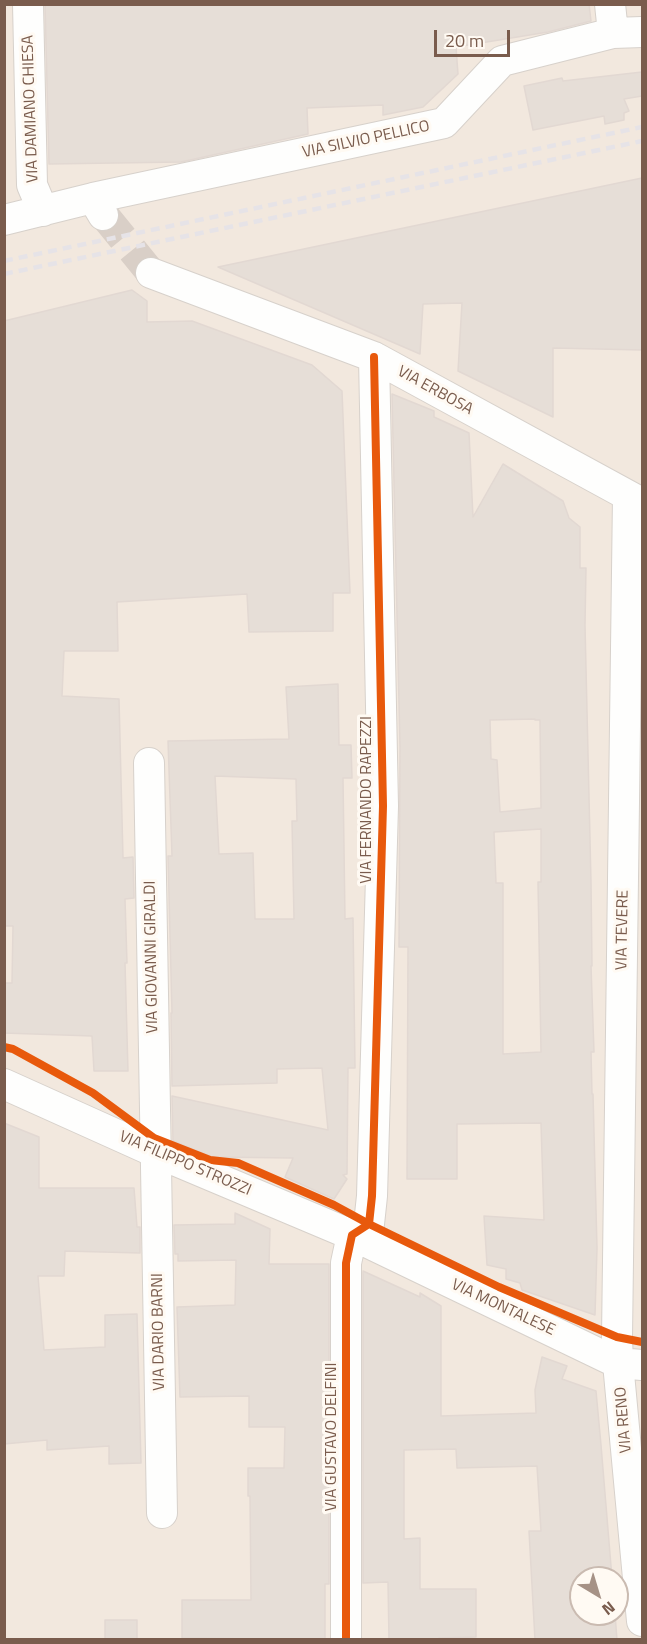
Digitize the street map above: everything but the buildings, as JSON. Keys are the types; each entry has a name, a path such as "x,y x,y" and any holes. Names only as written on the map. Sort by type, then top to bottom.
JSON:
{"street":[{"name":"VIA DAMIANO CHIESA","path":"28,4 32,185 43,211"},
{"name":"VIA SILVIO PELLICO","path":"43,211 98,207 444,123 502,61 611,19 642,32"},
{"path":"4,220 43,211"},
{"name":"VIA ERBOSA","path":"152,273 374,357 635,500"},
{"name":"VIA FERNANDO RAPEZZI","path":"359,1239 369,1224 372,1196 383,806 374,357"},
{"name":"VIA TEVERE","path":"630,1364 617,1337 635,500"},
{"name":"VIA GIOVANNI GIRALDI","path":"149,762 155,1152"},
{"name":"VIA FILIPPO STROZZI","path":"4,1084 155,1152 359,1239"},
{"name":"VIA DARIO BARNI","path":"155,1152 162,1513"},
{"name":"VIA MONTALESE","path":"359,1239 630,1364"},
{"name":"VIA GUSTAVO DELFINI","path":"346,1640 346,1263 359,1239"},
{"name":"VIA RENO","path":"630,1364 642,1621"}],"shaded area":[{"path":"5,5 642,5 642,1639 5,1640"}],"tunnel":[{"path":"104,215 151,273"}],"railway":[{"path":"4,261 642,127"},
{"path":"4,274 642,141"}],"cycle path":[{"path":"346,1640 346,1263 352,1235 369,1224 372,1196 383,806 374,357"},
{"path":"4,1047 13,1049 93,1093 154,1138 210,1160 238,1163 334,1205 499,1287 617,1337 642,1342"}]}
